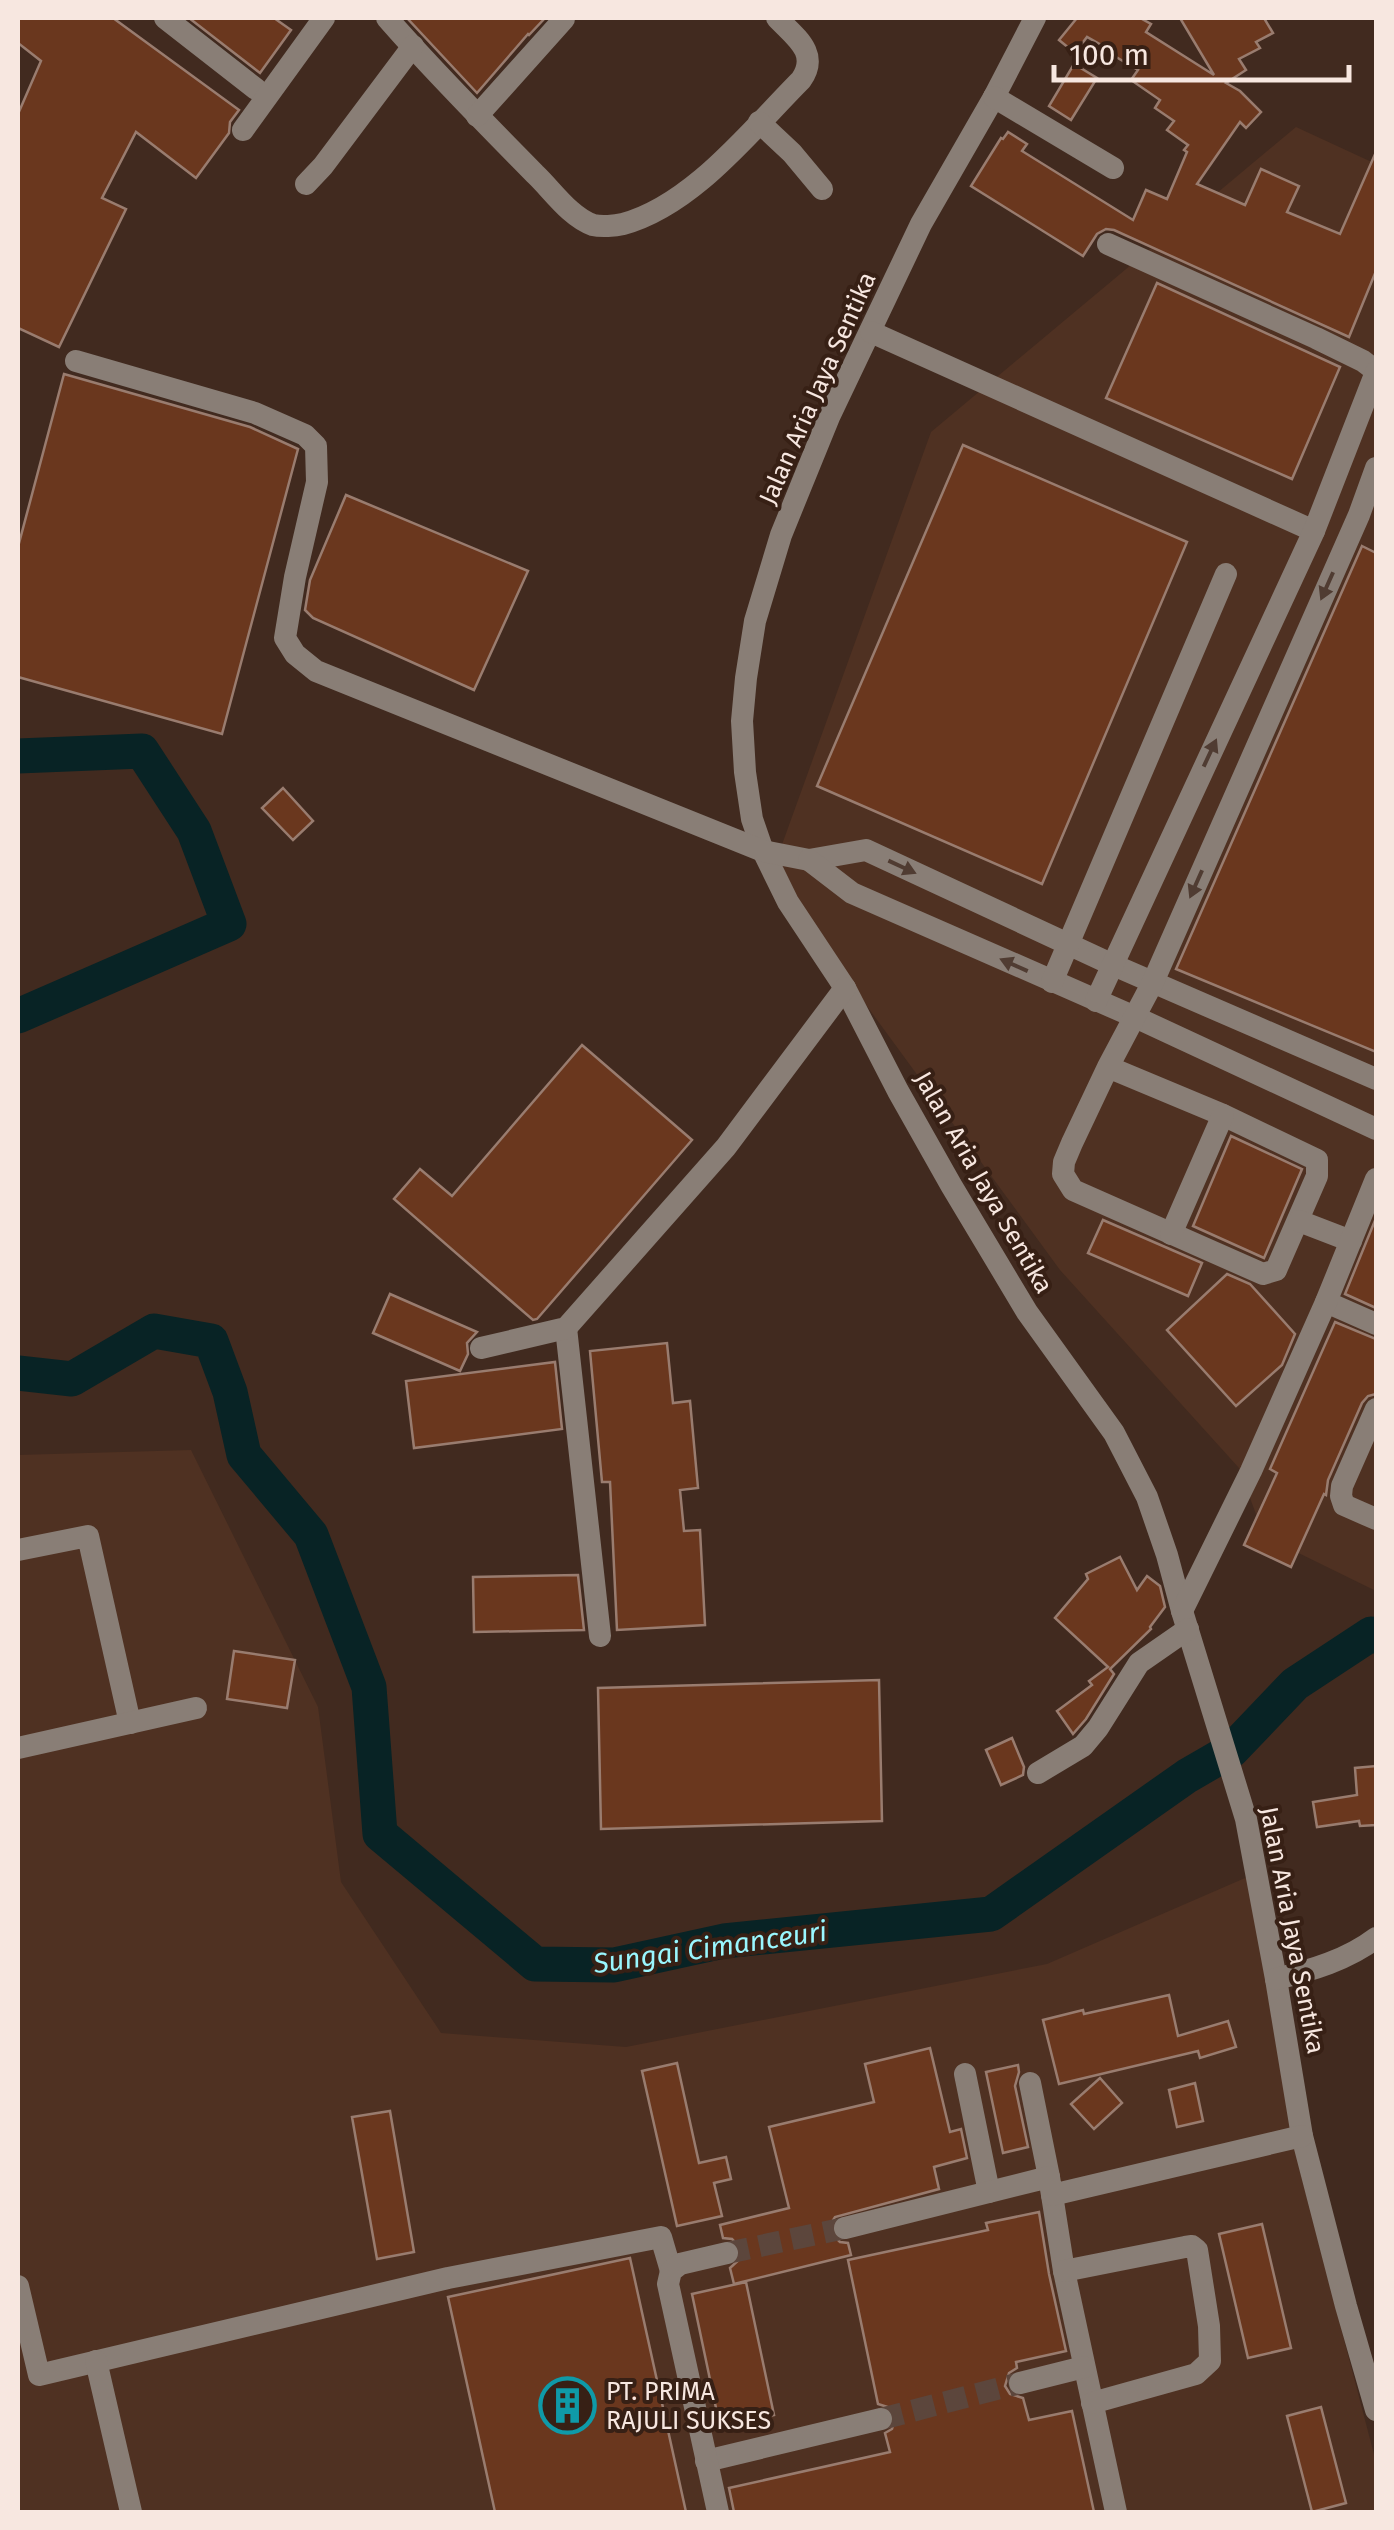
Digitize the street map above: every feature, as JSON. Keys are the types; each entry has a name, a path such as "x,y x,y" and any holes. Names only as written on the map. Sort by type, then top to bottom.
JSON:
{"street":[{"path":"165,18 256,89"},
{"path":"244,130 324,18"},
{"path":"387,18 573,211 593,225 605,226 623,224 652,212 702,181 801,80 809,58 777,18"},
{"name":"Jalan Aria Jaya Sentika","path":"1035,18 921,224 829,418 781,535 755,620 742,721 745,772 763,851 788,902 844,988 942,1170 1027,1312 1114,1433 1147,1497 1246,1819 1302,2136 1346,2306 1369,2355 1376,2410"},
{"path":"478,116 564,19"},
{"path":"306,184 412,46"},
{"path":"994,97 1112,168"},
{"path":"760,122 822,189"},
{"path":"1096,1000 1314,531 1376,372 1316,338 1108,244"},
{"path":"870,332 1314,531"},
{"path":"76,362 255,413 305,435 316,446 316,482 285,638 295,654 316,672 763,851 809,860 866,850 1376,1080"},
{"path":"1108,1068 1223,1115 1317,1160 1317,1176 1276,1270 1263,1274 1170,1234 1073,1190 1062,1174 1064,1162 1108,1068 1153,982 1369,509 1376,468"},
{"path":"1329,493 1369,509"},
{"path":"1052,982 1226,574"},
{"path":"809,860 852,893 1136,1017 1376,1129"},
{"path":"481,1348 566,1328 726,1147 844,988"},
{"path":"1170,1234 1223,1115"},
{"path":"1038,1773 1083,1746 1139,1663 1185,1620 1326,1302 1376,1179"},
{"path":"1298,1221 1351,1241"},
{"path":"1326,1302 1376,1324"},
{"path":"566,1328 600,1636"},
{"path":"1376,1409 1341,1496 1344,1504 1376,1519"},
{"path":"18,1550 88,1536 130,1723"},
{"path":"18,1748 196,1708"},
{"path":"1276,1979 1337,1960 1376,1938"},
{"path":"965,2074 989,2192"},
{"path":"1030,2083 1064,2271 1116,2512"},
{"path":"845,2228 989,2192 1050,2186 1302,2136"},
{"path":"18,2286 39,2374 448,2278 660,2238 671,2271 668,2284 718,2512"},
{"path":"1064,2271 1184,2246 1197,2250 1209,2326 1210,2361 1196,2374 1092,2403"},
{"path":"671,2271 680,2264 727,2254"},
{"path":"96,2361 130,2512"},
{"path":"1020,2383 1084,2367"},
{"path":"706,2461 881,2419"}],"shaded area":[{"path":"1296,127 1376,164 1376,1591 1264,1536 1239,1468 1060,1270 771,875 931,432"},
{"path":"191,1450 318,1707 341,1882 441,2033 626,2047 1047,1964 1252,1875 1301,2175 1376,2462 1376,2512 18,2512 18,1455"}],"building":[{"path":"18,18 113,18 239,110 230,122 229,133 196,178 136,132 102,198 126,209 59,347 18,328 18,114 41,61 18,43"},
{"path":"189,18 274,18 291,30 260,73"},
{"path":"407,18 545,18 477,93"},
{"path":"1077,18 1140,18 1151,24 1146,32 1214,75 1180,18 1264,18 1273,33 1256,42 1260,48 1239,59 1246,70 1226,83 1261,112 1246,128 1240,122 1197,184 1245,205 1261,169 1299,186 1287,212 1340,234 1376,152 1376,271 1349,337 1114,230 1097,234 1083,256 971,186 1008,132 1027,144 1022,151 1133,220 1146,190 1167,199 1188,145 1167,130 1174,121 1155,108 1160,100 1131,80 1138,70 1087,37 1075,53 1059,40"},
{"path":"1074,64 1097,78 1071,120 1049,106"},
{"path":"1157,283 1340,367 1292,479 1106,398"},
{"path":"64,374 250,427 298,449 222,734 18,677 18,547"},
{"path":"963,445 1187,542 1042,884 817,786"},
{"path":"346,495 528,571 474,690 313,618 305,610 310,580"},
{"path":"1362,546 1376,553 1376,1052 1176,969"},
{"path":"283,788 313,821 293,840 262,808"},
{"path":"582,1045 692,1140 533,1320 394,1199 420,1169 452,1196"},
{"path":"1231,1136 1302,1169 1264,1258 1193,1226"},
{"path":"1376,1218 1376,1308 1345,1294"},
{"path":"1103,1220 1202,1263 1188,1296 1088,1253"},
{"path":"1227,1274 1250,1284 1295,1334 1282,1365 1236,1406 1167,1330"},
{"path":"390,1294 477,1332 467,1343 468,1354 460,1371 373,1333"},
{"path":"1335,1322 1376,1339 1376,1394 1362,1403 1328,1480 1326,1495 1291,1567 1244,1545 1277,1473 1270,1469"},
{"path":"667,1343 673,1403 690,1401 698,1488 680,1490 684,1531 700,1530 705,1625 617,1630 610,1482 602,1482 590,1351"},
{"path":"555,1362 562,1429 414,1448 406,1381"},
{"path":"1120,1557 1137,1590 1147,1576 1160,1586 1165,1607 1151,1629 1110,1669 1114,1674 1073,1734 1057,1711 1092,1685 1089,1681 1108,1667 1055,1618 1088,1579 1086,1574"},
{"path":"578,1575 584,1630 474,1632 473,1577"},
{"path":"234,1651 295,1660 287,1708 227,1699"},
{"path":"879,1680 882,1821 601,1829 598,1688"},
{"path":"1012,1738 1024,1767 1023,1775 1001,1785 986,1750"},
{"path":"1376,1766 1376,1825 1360,1826 1359,1821 1317,1827 1313,1802 1357,1795 1355,1768"},
{"path":"1169,1995 1178,2036 1228,2021 1236,2047 1200,2058 1198,2051 1059,2084 1043,2020"},
{"path":"930,2048 950,2132 961,2129 967,2158 934,2167 939,2189 835,2217 831,2233 840,2242 848,2243 851,2255 734,2284 730,2268 741,2258 741,2249 732,2239 723,2238 720,2225 789,2208 769,2127 874,2102 865,2064"},
{"path":"677,2063 699,2163 726,2157 731,2179 714,2183 722,2216 677,2226 642,2071"},
{"path":"1018,2065 1015,2086 1028,2147 1003,2153 986,2072"},
{"path":"1100,2078 1122,2103 1094,2129 1071,2104"},
{"path":"1195,2083 1203,2121 1177,2127 1169,2090"},
{"path":"390,2111 414,2252 377,2259 352,2117"},
{"path":"1039,2212 1066,2351 1016,2362 1017,2368 1009,2373 1005,2386 1010,2394 1023,2398 1029,2420 1072,2411 1094,2512 734,2512 729,2488 890,2452 885,2433 892,2429 896,2416 891,2408 878,2404 848,2260 988,2230 986,2223"},
{"path":"1262,2224 1291,2348 1248,2358 1219,2234"},
{"name":"PT. PRIMA RAJULI SUKSES","path":"630,2258 686,2512 495,2512 448,2297"},
{"path":"746,2282 774,2415 720,2427 692,2294"},
{"path":"1321,2407 1346,2503 1312,2512 1287,2416"}],"waterway":[{"name":"Sungai Cimanceuri","path":"18,756 142,751 194,831 229,924 18,1016"},
{"name":"Sungai Cimanceuri","path":"18,1373 72,1379 154,1331 211,1341 230,1392 244,1455 311,1535 369,1687 380,1834 535,1964 614,1965 724,1941 991,1914 1187,1776 1232,1750 1295,1684 1371,1634 1376,1636"}],"tunnel":[{"path":"727,2253 845,2228"},
{"path":"881,2419 1020,2383"}],"place":[{"name":"PT. PRIMA RAJULI SUKSES","path":"567,2405"}]}
